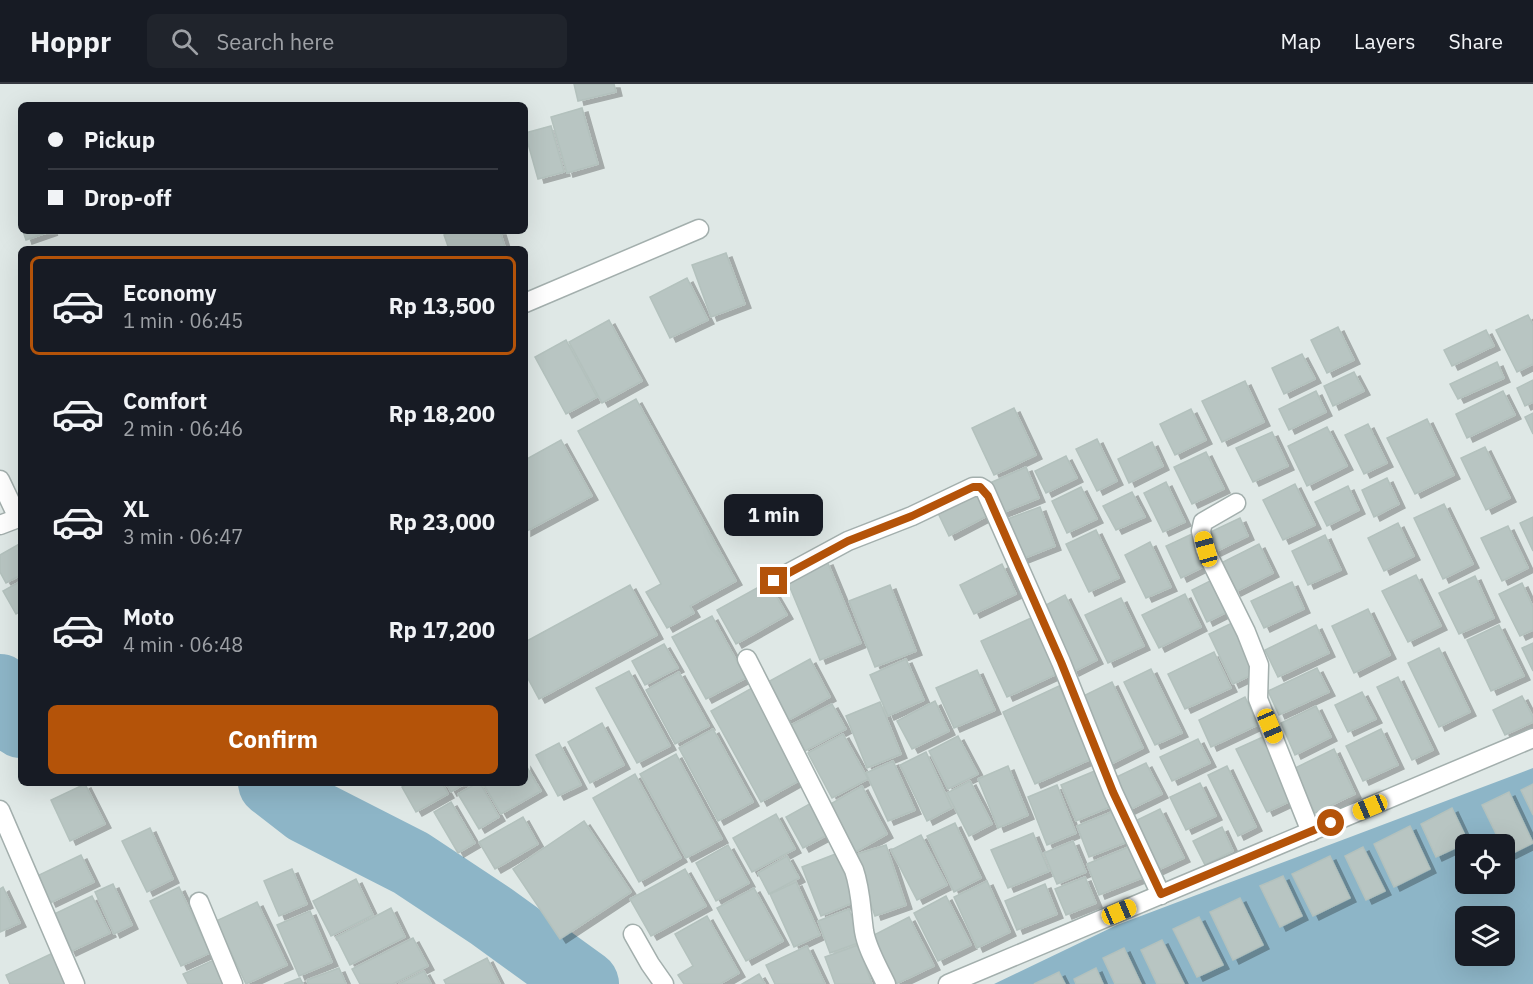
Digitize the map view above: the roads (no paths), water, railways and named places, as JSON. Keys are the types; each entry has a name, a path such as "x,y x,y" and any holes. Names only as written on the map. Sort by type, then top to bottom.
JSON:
{"street":[{"path":"528,302 699,230"},
{"path":"0,480 18,514"},
{"path":"774,581 848,541 912,516 973,487 985,490 1061,662 1113,792 1161,894"},
{"path":"1236,503 1203,522 1201,531 1206,549 1246,632 1259,665 1258,699 1311,832"},
{"path":"0,525 18,519"},
{"path":"747,659 854,870 860,889 866,939 886,984"},
{"path":"948,984 1533,738"},
{"path":"0,810 75,984"},
{"path":"199,902 233,984"},
{"path":"633,934 664,984"}],"water":[{"path":"1533,768 1533,984 994,984 1117,925"}],"waterway":[{"path":"0,688 18,719"},
{"path":"276,786 307,810 411,863 491,916 585,984"}]}
